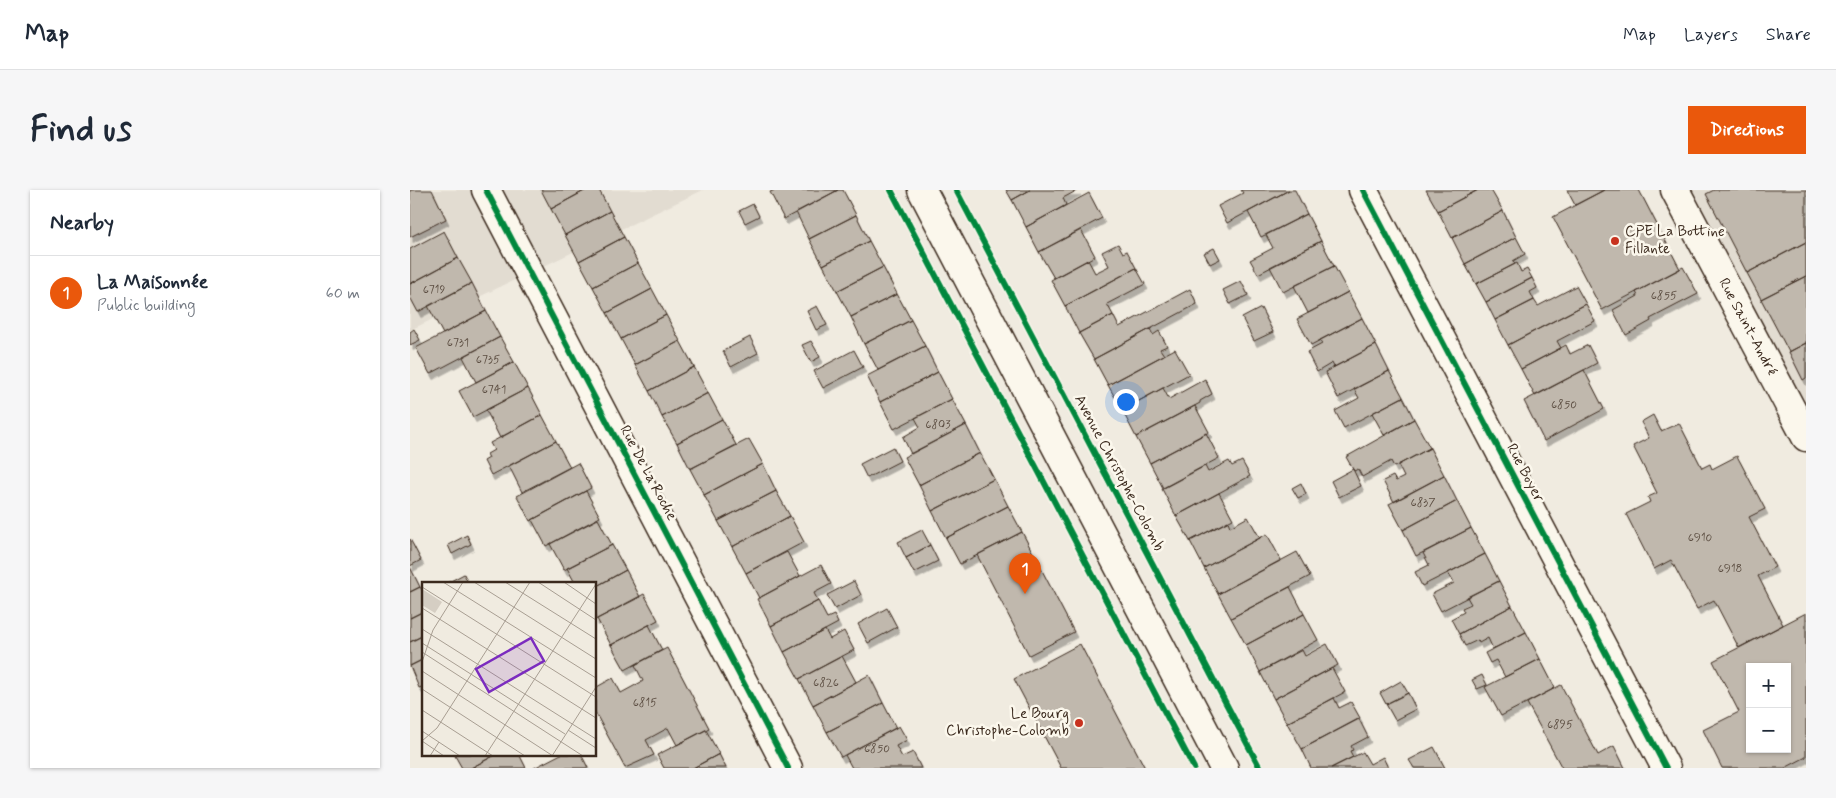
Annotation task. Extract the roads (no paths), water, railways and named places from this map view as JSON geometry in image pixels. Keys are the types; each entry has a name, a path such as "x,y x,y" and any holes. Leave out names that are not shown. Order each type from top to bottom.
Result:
{"street":[{"name":"Rue De La Roche","path":"486,190 788,768"},
{"path":"922,190 1224,768"},
{"name":"Rue Boyer","path":"1363,190 1666,768"},
{"name":"Rue Saint-André","path":"1676,190 1806,437"}],"place":[{"name":"CPE La Bottine Fillante","path":"1615,241"},
{"name":"La Maisonnée","path":"1025,594"},
{"name":"Le Bourg Christophe-Colomb","path":"1079,723"}]}
